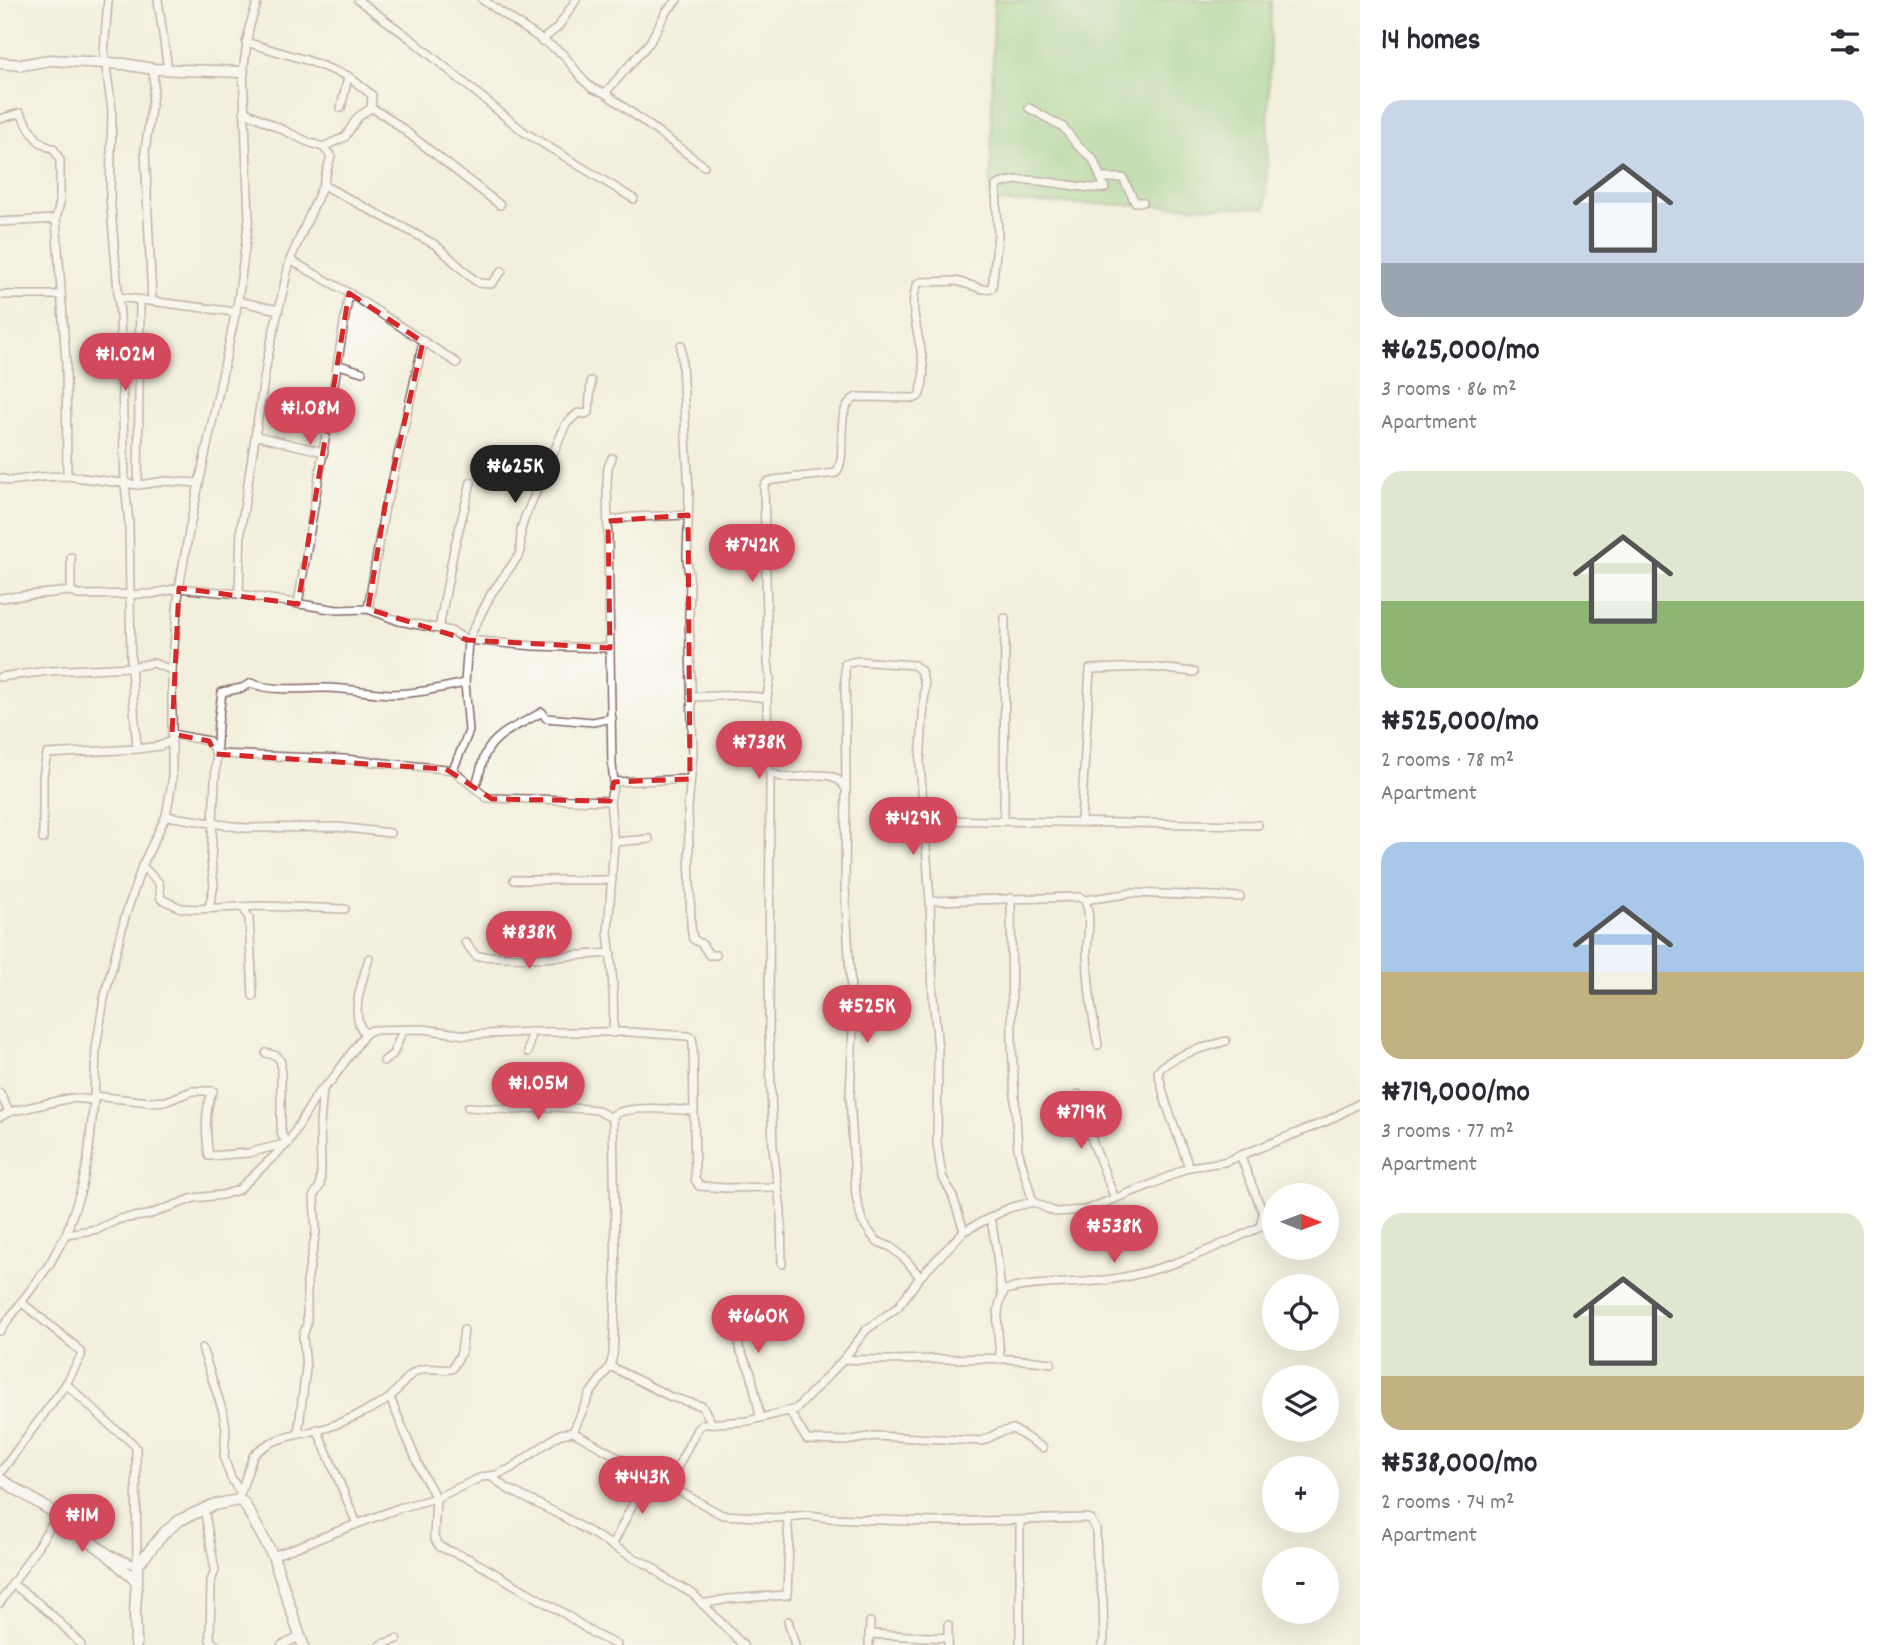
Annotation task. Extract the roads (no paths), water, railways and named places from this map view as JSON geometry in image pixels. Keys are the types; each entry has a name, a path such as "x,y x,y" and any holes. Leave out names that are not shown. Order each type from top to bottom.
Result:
{"street":[{"path":"108,0 104,52 112,110 110,196 118,297 129,524 131,667 137,749"},
{"path":"158,0 169,70"},
{"path":"0,1331 49,1265 66,1234 81,1190 88,1159 96,1048 104,999 125,917 142,866 166,816 173,782 173,670 179,588 198,483 238,301 249,218 243,72 246,42 258,0"},
{"path":"358,0 411,39 524,132 634,199"},
{"path":"483,0 563,54 593,89 605,93 704,166"},
{"path":"541,41 558,27 576,0"},
{"path":"605,93 650,42 666,12 677,0"},
{"path":"246,42 348,76 372,95 371,107 358,117 354,128 345,137 323,147"},
{"path":"0,63 21,65 50,61 169,70 243,72"},
{"path":"152,301 145,151 154,87 153,69"},
{"path":"341,108 348,76"},
{"path":"371,107 500,205"},
{"path":"782,1264 769,1034 770,772 767,698 770,678 764,486 767,482 836,473 841,465 844,411 852,399 919,396 922,373 921,344 914,313 913,293 918,283 922,282 956,281 983,289 992,288 998,235 996,186 1007,182 1055,181 1103,189 1105,186 1093,159 1063,127 1030,108"},
{"path":"239,594 241,528 267,360 290,260 323,185 331,156 323,147 244,111"},
{"path":"0,119 20,113 40,143 53,148 60,160 60,202 56,219 66,362 66,476"},
{"path":"1101,178 1123,178 1135,202 1143,202"},
{"path":"323,185 436,245 479,283 491,284 502,271"},
{"path":"0,222 56,219"},
{"path":"290,260 349,293 457,363"},
{"path":"299,604 349,293"},
{"path":"0,295 61,295"},
{"path":"118,297 236,312"},
{"path":"138,485 139,300"},
{"path":"238,301 278,310"},
{"path":"368,610 384,506 390,492 424,342"},
{"path":"681,345 693,754 688,808 692,935 709,955 716,956"},
{"path":"339,365 362,372"},
{"path":"453,770 469,731 465,683 468,640 491,594 520,554 521,530 525,517 566,425 578,413 589,412 591,381"},
{"path":"257,436 324,452"},
{"path":"612,458 608,467 607,483 614,782 610,801 614,842 608,932 614,1005 613,1032"},
{"path":"0,479 10,481 66,476 138,485 166,481 198,483"},
{"path":"439,628 454,549 471,482"},
{"path":"608,521 631,517 688,516"},
{"path":"71,557 71,591"},
{"path":"0,598 71,591 78,595 151,594 179,588 239,594 337,610 368,610 399,621 452,631 468,640 534,646 610,648"},
{"path":"1004,820 1005,618"},
{"path":"920,1277 891,1247 876,1241 862,1221 856,1196 850,1109 853,1026 845,887 845,664 857,662 914,666 921,671 925,686 920,763 938,1049 937,1143 942,1175 952,1194 964,1231"},
{"path":"0,677 153,663 173,670"},
{"path":"1081,821 1090,669 1149,667 1194,672"},
{"path":"209,907 214,886 211,859 222,692 242,688 251,682 259,687 338,688 390,694 465,683"},
{"path":"412,692 413,702"},
{"path":"691,697 740,695 767,698"},
{"path":"475,786 485,755 491,747 509,729 542,712 546,718 593,722 612,718"},
{"path":"43,839 43,776 47,754 137,749 160,746 171,738 209,741 216,754"},
{"path":"216,754 344,759 453,770 487,798 610,801"},
{"path":"770,772 786,778 825,774 834,776 846,789"},
{"path":"614,782 690,779"},
{"path":"925,811 933,820 1258,825"},
{"path":"166,816 245,828 338,827 390,833"},
{"path":"614,842 649,839"},
{"path":"142,866 159,883 161,899 181,908 345,909"},
{"path":"514,880 612,880"},
{"path":"930,901 1079,897 1085,900 1132,893 1240,897"},
{"path":"1011,898 1012,1047 1018,1150 1033,1202"},
{"path":"1085,900 1089,918 1089,1001 1098,1045"},
{"path":"243,907 249,918 253,996"},
{"path":"466,942 477,957 540,958 611,953"},
{"path":"365,1034 358,1020 358,1007 369,958"},
{"path":"66,1234 97,1229 119,1219 148,1215 194,1198 238,1190 288,1143 323,1088 365,1034 380,1029 423,1029 466,1035 613,1032 688,1036 692,1038 695,1179 699,1186 778,1187"},
{"path":"384,1061 393,1054 402,1030"},
{"path":"528,1052 531,1032"},
{"path":"1189,1167 1158,1072 1175,1058 1226,1041"},
{"path":"266,1053 277,1056 281,1062 281,1129 282,1136 288,1143"},
{"path":"298,1434 306,1368 303,1336 307,1324 307,1282 316,1233 314,1195 320,1186 323,1088"},
{"path":"0,1117 9,1112 71,1098 150,1102 166,1101 192,1091 213,1091 209,1099 209,1156 264,1151 288,1143"},
{"path":"0,1093 9,1112"},
{"path":"1078,1094 1093,1143 1115,1199"},
{"path":"665,1482 677,1468 697,1429 703,1424 748,1421 796,1409 844,1359 866,1330 898,1307 920,1277 964,1231 977,1223 1009,1208 1033,1202 1055,1212 1074,1212 1115,1199 1189,1167 1224,1162 1328,1121 1360,1103"},
{"path":"468,1107 516,1110 587,1108 613,1119"},
{"path":"573,1432 590,1394 610,1366 615,1345 613,1115 666,1109 692,1111"},
{"path":"1000,1359 998,1309 1005,1290 1024,1285 1095,1281 1156,1270 1260,1227 1263,1213 1240,1155"},
{"path":"990,1219 996,1237 996,1261 1002,1295"},
{"path":"0,1473 66,1384 81,1353 21,1302"},
{"path":"724,1304 739,1336 738,1348 751,1373 760,1416"},
{"path":"239,1496 257,1451 267,1444 362,1413 390,1398 414,1372 430,1368 452,1369 461,1353 464,1330"},
{"path":"202,1348 223,1412 226,1428 224,1458 239,1496 273,1556 302,1641 282,1645"},
{"path":"844,1359 1000,1359 1051,1363"},
{"path":"610,1366 671,1397 702,1406 712,1423"},
{"path":"66,1384 136,1448 136,1645"},
{"path":"390,1398 422,1473 436,1498 434,1532 440,1547 470,1559 565,1614 594,1634 617,1645"},
{"path":"790,1412 807,1440 845,1441 875,1436 982,1441 999,1432 1013,1429 1043,1448"},
{"path":"317,1429 357,1524"},
{"path":"273,1556 436,1498 482,1477 510,1469 560,1434 573,1432 722,1515 808,1514 831,1518 934,1522 1085,1518 1094,1523 1096,1529 1097,1562 1103,1600 1102,1645"},
{"path":"612,1546 648,1474"},
{"path":"490,1476 508,1489 651,1566 668,1580 693,1594 743,1645"},
{"path":"0,1479 58,1515 76,1532 106,1553 136,1582"},
{"path":"137,1566 180,1520 213,1504 239,1496"},
{"path":"204,1508 215,1570 211,1581 210,1640 216,1645"},
{"path":"0,1603 58,1515"},
{"path":"702,1604 728,1599 787,1595 787,1516"},
{"path":"1020,1520 1020,1645"},
{"path":"106,1553 137,1566"},
{"path":"12,1584 62,1623 81,1645"},
{"path":"788,1621 795,1645"},
{"path":"869,1645 870,1622"},
{"path":"869,1634 948,1641 948,1625"},
{"path":"380,1645 397,1639"}]}
